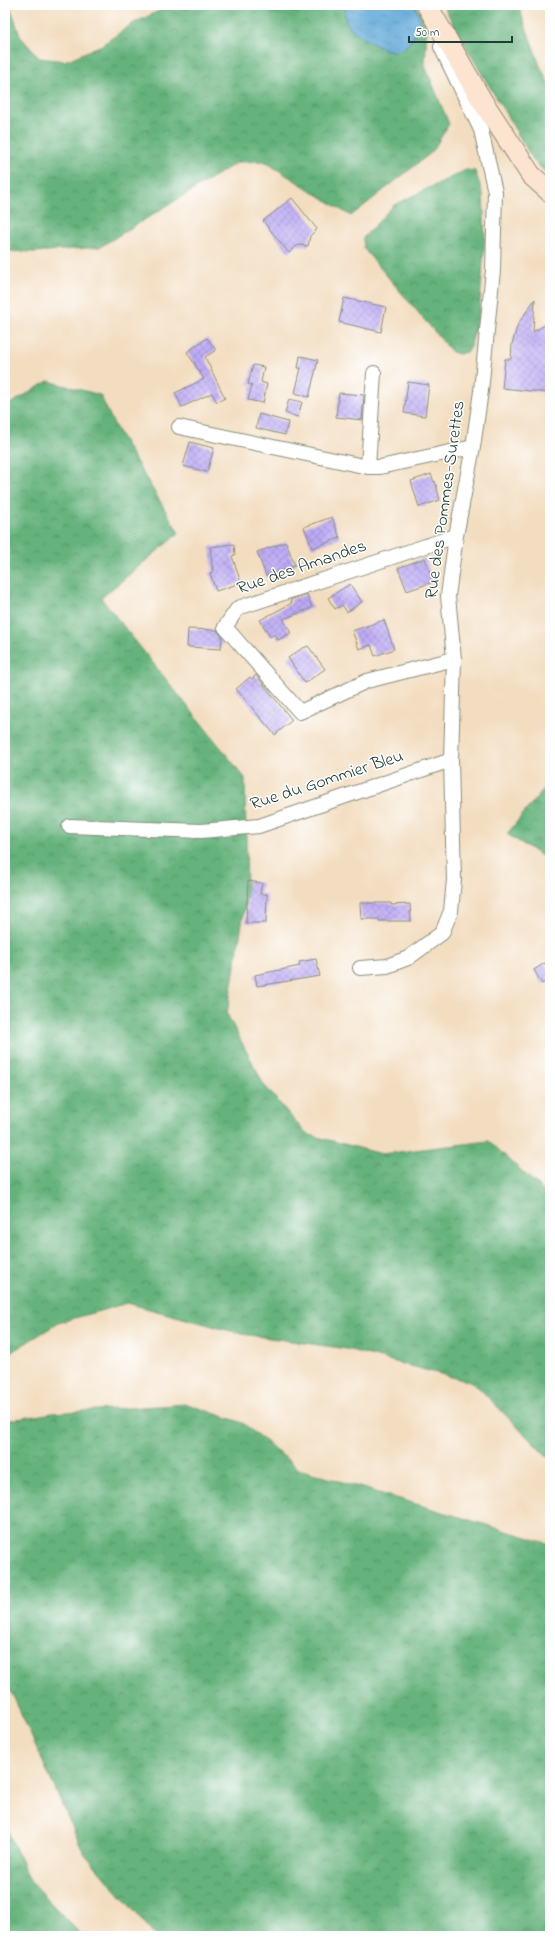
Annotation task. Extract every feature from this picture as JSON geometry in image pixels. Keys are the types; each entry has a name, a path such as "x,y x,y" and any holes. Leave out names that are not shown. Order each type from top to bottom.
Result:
{"main road":[{"path":"429,10 481,99 527,169 531,175 550,192"}],"street":[{"name":"Rue des Pommes-Surettes","path":"360,968 387,966 408,958 442,933 451,911 454,880 451,760 454,659 448,596 456,536 473,448 482,386 493,270 495,192 481,130 438,40 429,10"},
{"path":"368,467 374,372"},
{"path":"179,427 368,467 380,467 473,448"},
{"name":"Rue des Amandes","path":"454,659 366,681 300,712 225,627 238,608 456,536"},
{"name":"Rue du Gommier Bleu","path":"69,826 201,831 259,826 451,760"}],"green space":[{"path":"5,5 10,5 20,36 39,58 65,61 102,45 132,24 169,6 187,8 191,5 346,5 345,19 354,31 375,45 395,51 405,47 416,33 419,15 413,5 416,5 427,25 425,66 449,124 432,152 351,216 264,161 238,162 100,247 35,252 5,251"},
{"path":"443,5 518,5 540,66 550,86 550,177 534,161 469,52"},
{"path":"466,170 475,171 483,194 485,237 479,315 469,351 459,354 452,352 364,249 363,238 394,205"},
{"path":"48,381 100,395 116,428 179,533 101,598 245,778 247,894 227,1014 264,1085 306,1134 382,1154 489,1141 550,1197 550,1460 474,1383 347,1349 242,1334 127,1303 58,1323 5,1356 5,407"},
{"path":"550,781 550,861 507,834"},
{"path":"187,1404 243,1423 299,1469 550,1544 550,1936 156,1936 84,1853 5,1678 5,1421 53,1413"},
{"path":"5,1825 30,1881 82,1936 5,1936"}],"water":[{"path":"346,5 413,5 419,16 418,27 413,38 400,50 395,51 382,48 360,36 349,26 345,19"}],"building":[{"path":"292,198 317,229 310,236 308,246 298,245 289,253 263,221"},
{"path":"344,298 386,307 381,332 339,322"},
{"path":"535,299 533,332 550,322 550,393 502,388 505,359 511,359 512,344 518,324"},
{"path":"207,338 216,350 205,357 225,398 217,402 212,393 182,407 175,393 204,379 187,352"},
{"path":"300,356 318,360 309,397 295,393 301,368 298,368"},
{"path":"253,365 264,367 261,382 267,384 263,403 248,400 252,385 248,384"},
{"path":"408,382 429,385 425,416 404,413"},
{"path":"339,393 364,395 362,420 336,417"},
{"path":"289,399 302,402 298,417 285,413"},
{"path":"259,414 288,422 285,435 256,428"},
{"path":"190,442 214,448 207,472 183,466"},
{"path":"431,474 434,482 435,481 440,500 419,507 411,481"},
{"path":"332,517 340,538 312,548 304,527"},
{"path":"286,542 295,566 266,576 257,552"},
{"path":"234,544 235,555 232,556 241,583 216,591 210,573 213,572 210,547"},
{"path":"425,558 433,582 407,591 398,568"},
{"path":"350,584 362,602 347,612 342,605 335,609 328,598"},
{"path":"307,594 312,608 283,619 291,633 278,640 275,634 270,637 260,620 292,603 290,600"},
{"path":"384,620 394,649 375,656 371,645 359,649 352,631"},
{"path":"188,629 217,630 222,637 221,649 187,647"},
{"path":"308,646 325,669 305,683 288,658"},
{"path":"256,675 292,720 275,735 236,689 250,677 252,679"},
{"path":"248,881 262,883 260,894 267,894 266,923 246,923"},
{"path":"360,903 391,903 391,905 410,904 411,921 379,921 379,919 361,919"},
{"path":"316,959 320,976 257,986 255,975 300,966 299,962"},
{"path":"545,963 550,971 550,980 542,984 534,970"}]}
